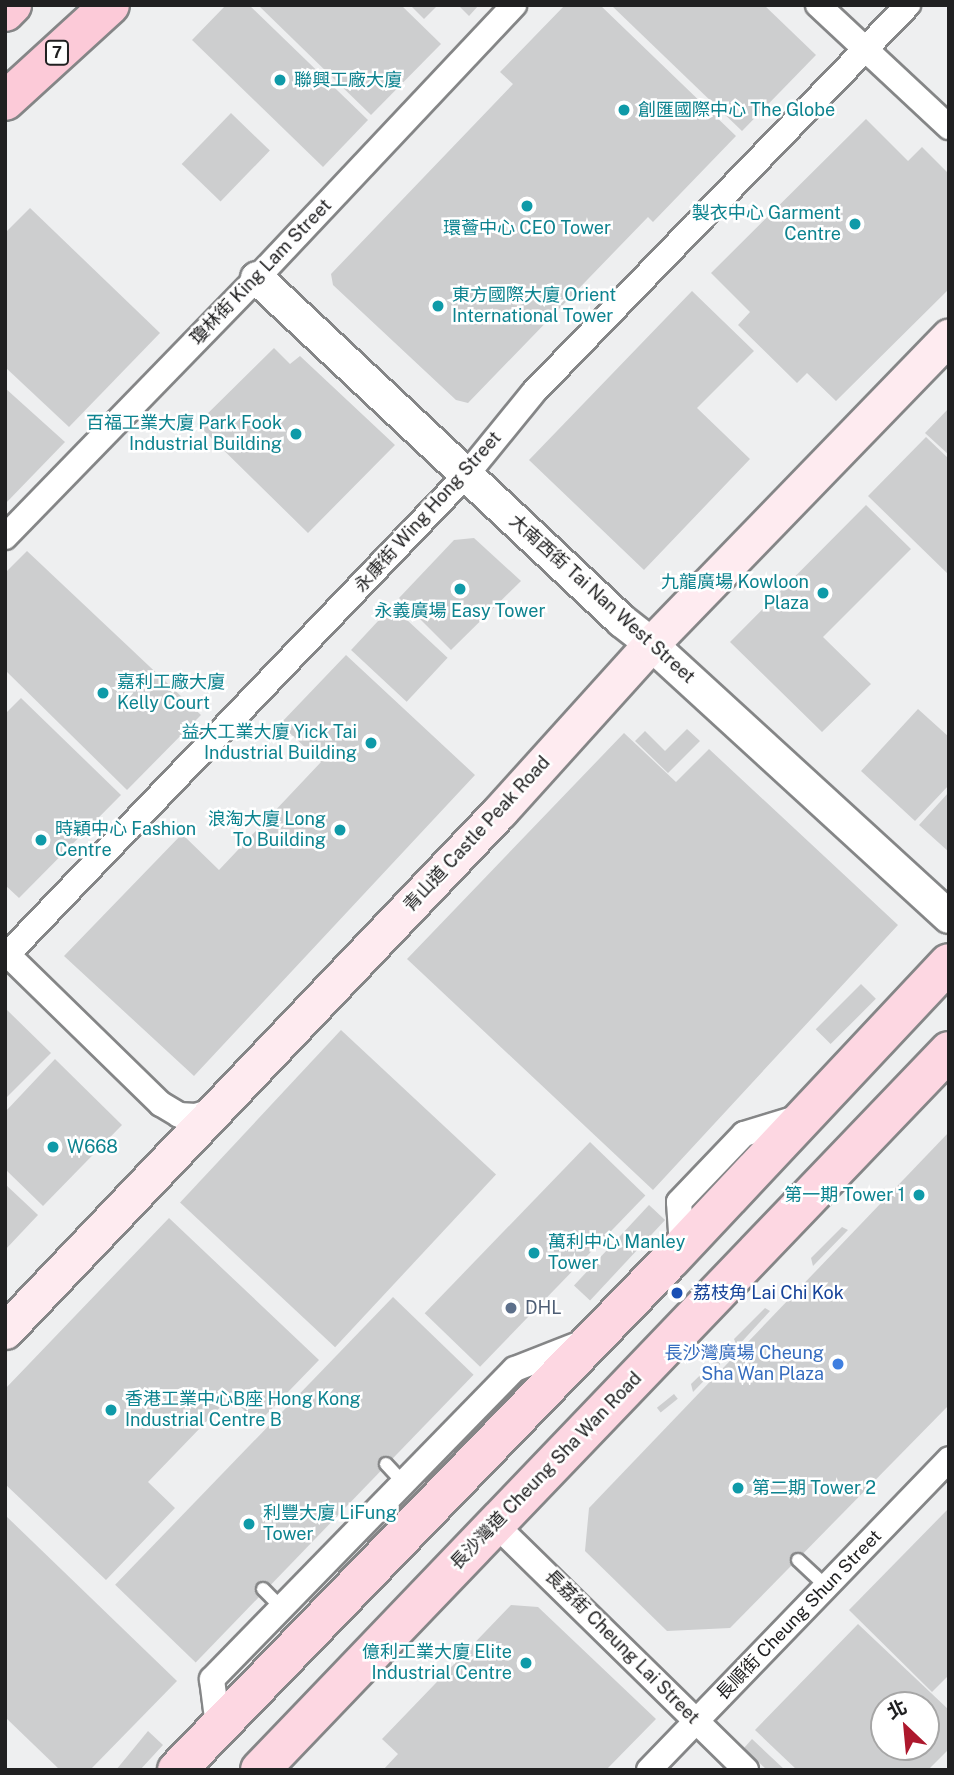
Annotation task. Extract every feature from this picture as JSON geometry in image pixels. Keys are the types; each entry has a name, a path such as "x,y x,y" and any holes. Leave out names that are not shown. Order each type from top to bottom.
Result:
{"highway":[{"path":"5,12 12,5"},
{"name":"7","path":"5,102 110,5"}],"main road":[{"name":"青山道 Castle Peak Road","path":"5,1331 500,811 651,644 949,337"},
{"path":"177,1770 589,1340 682,1247 949,962"},
{"name":"長沙灣道 Cheung Sha Wan Road","path":"260,1770 949,1051"}],"street":[{"name":"瓊林街 King Lam Street","path":"5,537 257,278 514,5"},
{"path":"818,5 949,127"},
{"name":"永康街 Wing Hong Street","path":"6,954 467,474 533,393 908,5"},
{"name":"大南西街 Tai Nan West Street","path":"257,278 622,621 651,644 949,917"},
{"path":"6,954 161,1104 179,1115 196,1116 217,1109"},
{"path":"218,1727 212,1679 281,1607 515,1369 589,1340"},
{"name":"長順街 Cheung Shun Street","path":"649,1770 949,1460"},
{"name":"長荔街 Cheung Lai Street","path":"496,1525 746,1770"}],"lane":[{"path":"386,1464 404,1483"},
{"path":"798,1560 826,1586"},
{"path":"263,1589 281,1607"}],"building":[{"name":"聯興工廠大廈","path":"226,5 249,5 368,120 323,167 192,40"},
{"path":"258,5 401,5 441,44 371,115"},
{"path":"410,5 438,5 424,19"},
{"path":"458,5 479,5 469,16"},
{"path":"565,5 600,5 736,136 653,222 648,217 468,403 456,400 333,285 331,274 513,84 500,72"},
{"path":"611,5 764,5 816,55 742,131"},
{"path":"231,113 270,151 221,202 182,164"},
{"name":"製衣中心 Garment Centre","path":"866,119 908,161 922,147 949,174 949,289 836,401 807,373 797,383 738,325 750,312 711,273"},
{"path":"30,208 160,333 69,427 5,367 5,233"},
{"path":"692,291 754,351 697,408 750,459 644,570 529,460"},
{"name":"百福工業大廈 Park Fook Industrial Building","path":"274,348 290,364 300,356 395,445 308,533 197,424"},
{"path":"5,388 65,442 5,504"},
{"path":"949,408 949,455 925,433"},
{"path":"926,437 949,459 949,575 868,496"},
{"name":"九龍廣場 Kowloon Plaza","path":"866,505 911,549 823,637 871,684 822,732 730,642"},
{"name":"永義廣場 Easy Tower","path":"474,538 521,581 451,650 399,598 454,540"},
{"name":"嘉利工廠大廈 Kelly Court","path":"27,551 201,715 127,790 5,670 5,573"},
{"path":"392,606 448,658 407,702 351,650"},
{"path":"346,655 475,775 194,1076 64,956 182,834 219,870 321,762 280,724"},
{"name":"時穎中心 Fashion Centre","path":"21,698 121,795 19,898 5,885 5,714"},
{"path":"918,709 949,737 949,785 915,821 861,771"},
{"path":"687,729 700,741 668,773 635,741 645,731 665,751"},
{"path":"624,733 676,782 709,749 898,925 653,1190 407,959"},
{"path":"949,792 949,852 919,825"},
{"path":"861,984 876,999 831,1044 816,1029"},
{"path":"5,1008 51,1053 5,1099"},
{"path":"341,1030 496,1175 335,1347 180,1203"},
{"name":"W668","path":"55,1059 122,1125 43,1206 5,1169 5,1112"},
{"name":"長沙灣廣場 Cheung Sha Wan Plaza","path":"949,1132 949,1405 730,1628 667,1631 585,1551 589,1508"},
{"name":"萬利中心 Manley Tower","path":"590,1142 645,1195 480,1367 425,1313"},
{"path":"5,1184 38,1215 5,1250"},
{"path":"649,1205 665,1220 590,1300 574,1285"},
{"name":"香港工業中心B座 Hong Kong Industrial Centre B","path":"169,1218 319,1360 258,1423 230,1397 148,1482 175,1508 106,1580 5,1484 5,1389"},
{"path":"842,1227 848,1230 813,1266 811,1258"},
{"name":"利豐大廈 LiFung Tower","path":"393,1297 474,1375 196,1663 115,1585"},
{"path":"765,1308 770,1311 737,1347 734,1339"},
{"path":"723,1353 728,1356 693,1392 691,1384"},
{"path":"674,1394 678,1399 661,1413 657,1408"},
{"path":"949,1508 949,1675 931,1691 849,1610"},
{"path":"5,1515 177,1681 90,1770 60,1770 5,1717"},
{"name":"億利工業大廈 Elite Industrial Centre","path":"511,1605 538,1607 656,1719 606,1770 383,1770 398,1754 382,1739"},
{"path":"858,1624 929,1691 870,1691 870,1761 937,1761 928,1770 797,1770 755,1730"},
{"path":"940,1701 949,1710 949,1749 940,1758"},
{"path":"148,1731 163,1745 140,1770 116,1770"},
{"path":"752,1739 785,1770 767,1770 744,1748"}],"place":[{"name":"聯興工廠大廈","path":"280,80"},
{"name":"創匯國際中心 The Globe","path":"624,110"},
{"name":"環薈中心 CEO Tower","path":"527,206"},
{"name":"製衣中心 Garment Centre","path":"855,224"},
{"name":"東方國際大廈 Orient International Tower","path":"438,306"},
{"name":"百福工業大廈 Park Fook Industrial Building","path":"296,434"},
{"name":"永義廣場 Easy Tower","path":"460,589"},
{"name":"九龍廣場 Kowloon Plaza","path":"823,593"},
{"name":"嘉利工廠大廈 Kelly Court","path":"103,693"},
{"name":"益大工業大廈 Yick Tai Industrial Building","path":"371,743"},
{"name":"浪淘大廈 Long To Building","path":"340,830"},
{"name":"時穎中心 Fashion Centre","path":"41,840"},
{"name":"W668","path":"53,1147"},
{"name":"第一期 Tower 1","path":"919,1195"},
{"name":"萬利中心 Manley Tower","path":"534,1253"},
{"name":"荔枝角 Lai Chi Kok","path":"677,1293"},
{"name":"DHL","path":"511,1308"},
{"name":"長沙灣廣場 Cheung Sha Wan Plaza","path":"838,1364"},
{"name":"香港工業中心B座 Hong Kong Industrial Centre B","path":"111,1410"},
{"name":"第二期 Tower 2","path":"738,1488"},
{"name":"利豐大廈 LiFung Tower","path":"249,1524"},
{"name":"億利工業大廈 Elite Industrial Centre","path":"526,1663"}]}
